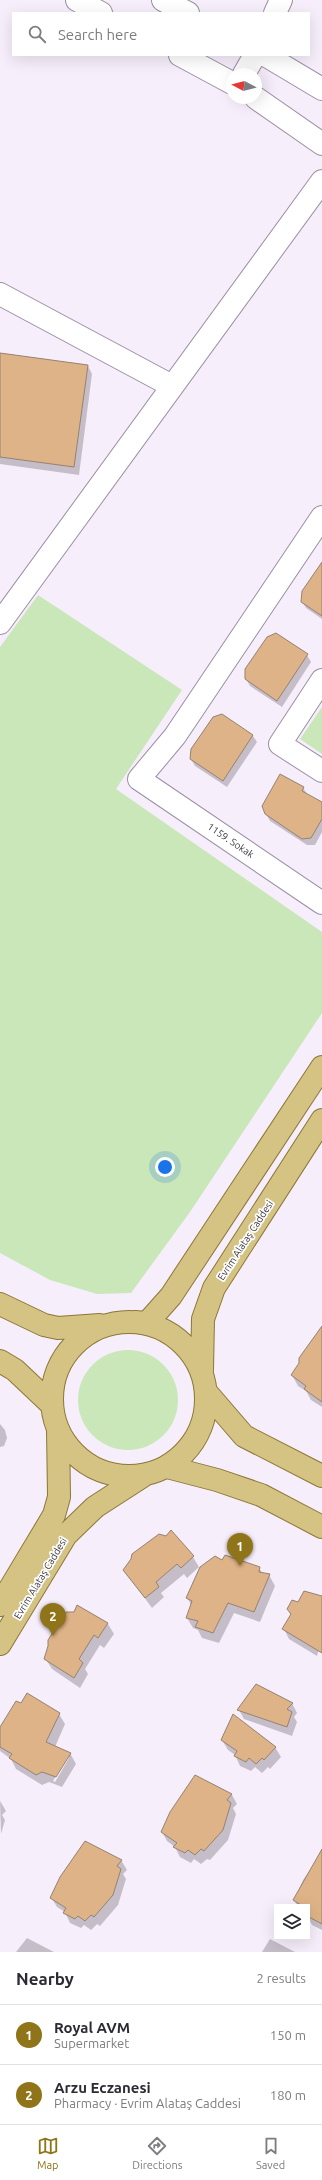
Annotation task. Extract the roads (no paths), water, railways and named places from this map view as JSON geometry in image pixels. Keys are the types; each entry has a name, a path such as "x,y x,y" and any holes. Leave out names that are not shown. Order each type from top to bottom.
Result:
{"main road":[{"path":"0,1304 44,1325 58,1328 105,1325 130,1321 146,1323 171,1296 322,1067"},
{"name":"Evrim Alataş Caddesi","path":"202,1371 202,1319 214,1288 322,1120"},
{"path":"105,1325 82,1337 65,1356 54,1379 52,1405 58,1430 72,1452 92,1468 117,1476 143,1476 167,1467 185,1454 198,1436 205,1415 207,1393 202,1371 190,1351 173,1335 153,1325 130,1321"},
{"path":"0,1361 15,1370 52,1405"},
{"path":"207,1393 244,1436 322,1476"},
{"name":"Evrim Alataş Caddesi","path":"0,1605 54,1515 59,1497 58,1430"},
{"path":"167,1467 216,1480 261,1495 322,1527"},
{"name":"Evrim Alataş Caddesi","path":"0,1644 66,1535 95,1507 143,1476"}],"street":[{"path":"77,0 99,12"},
{"path":"163,0 186,12"},
{"path":"276,12 282,0"},
{"path":"182,56 226,80"},
{"path":"247,68 254,56"},
{"path":"267,56 322,89"},
{"path":"262,102 322,144"},
{"path":"0,623 322,181"},
{"path":"0,294 172,386"},
{"name":"1159. Sokak","path":"322,518 175,736 139,779 322,902"},
{"path":"322,680 280,744 322,771"}],"place":[{"name":"Royal AVM","path":"240,1566"},
{"name":"Arzu Eczanesi","path":"53,1636"}]}
